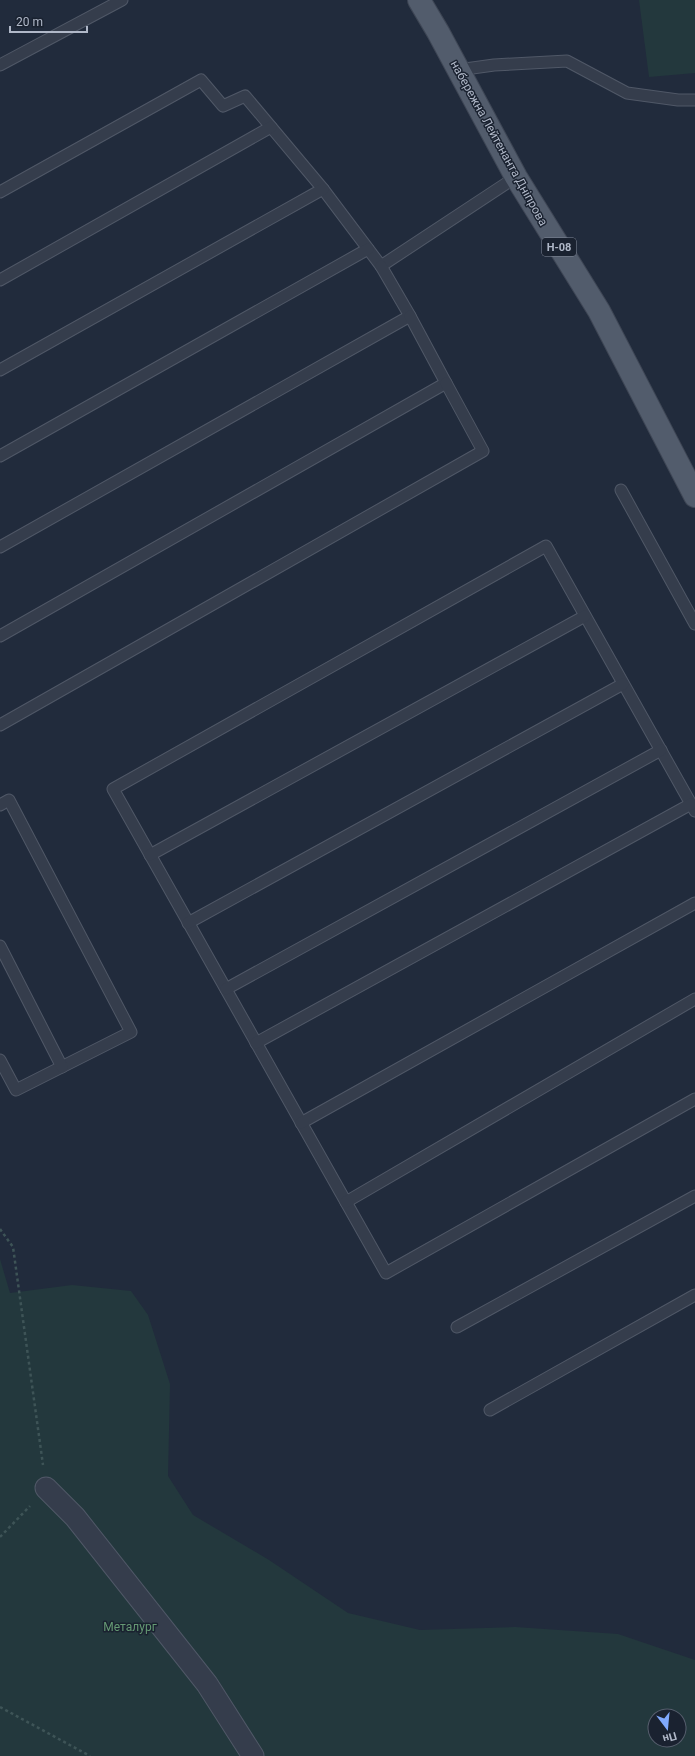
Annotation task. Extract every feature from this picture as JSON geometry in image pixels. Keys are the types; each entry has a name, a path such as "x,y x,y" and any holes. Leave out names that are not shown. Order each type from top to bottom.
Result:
{"main road":[{"name":"набережна Лейтенанта Дніпрова","path":"419,0 516,178 599,311 695,496"}],"street":[{"path":"46,1488 75,1517 207,1684 253,1756"}],"lane":[{"path":"0,65 122,0"},
{"path":"458,70 494,65 567,61 627,93 678,100 695,100"},
{"path":"0,192 201,80 223,106 245,96 323,189 381,266 410,316 483,451 0,725"},
{"path":"0,280 271,127"},
{"path":"381,266 516,178"},
{"path":"0,370 323,189"},
{"path":"0,456 368,249"},
{"path":"0,547 410,316"},
{"path":"0,636 446,383"},
{"path":"621,490 695,624"},
{"path":"256,1043 694,808 546,546 113,789 188,923 386,1273 695,1099"},
{"path":"150,855 585,616"},
{"path":"188,923 623,684"},
{"path":"226,989 661,750"},
{"path":"0,805 9,800 131,1032 16,1090 0,1060"},
{"path":"301,1123 695,903"},
{"path":"0,946 62,1066"},
{"path":"346,1202 695,999"},
{"path":"457,1327 695,1196"},
{"path":"490,1410 695,1295"}],"path":[{"path":"0,1229 13,1247 46,1488 0,1537"},
{"path":"0,1707 90,1756"}],"green space":[{"path":"639,0 695,0 695,73 649,77"},
{"name":"Металург","path":"0,1259 10,1293 72,1285 131,1291 148,1315 170,1384 168,1476 193,1515 269,1560 348,1613 420,1630 515,1627 618,1634 695,1660 695,1756 0,1756"}]}
